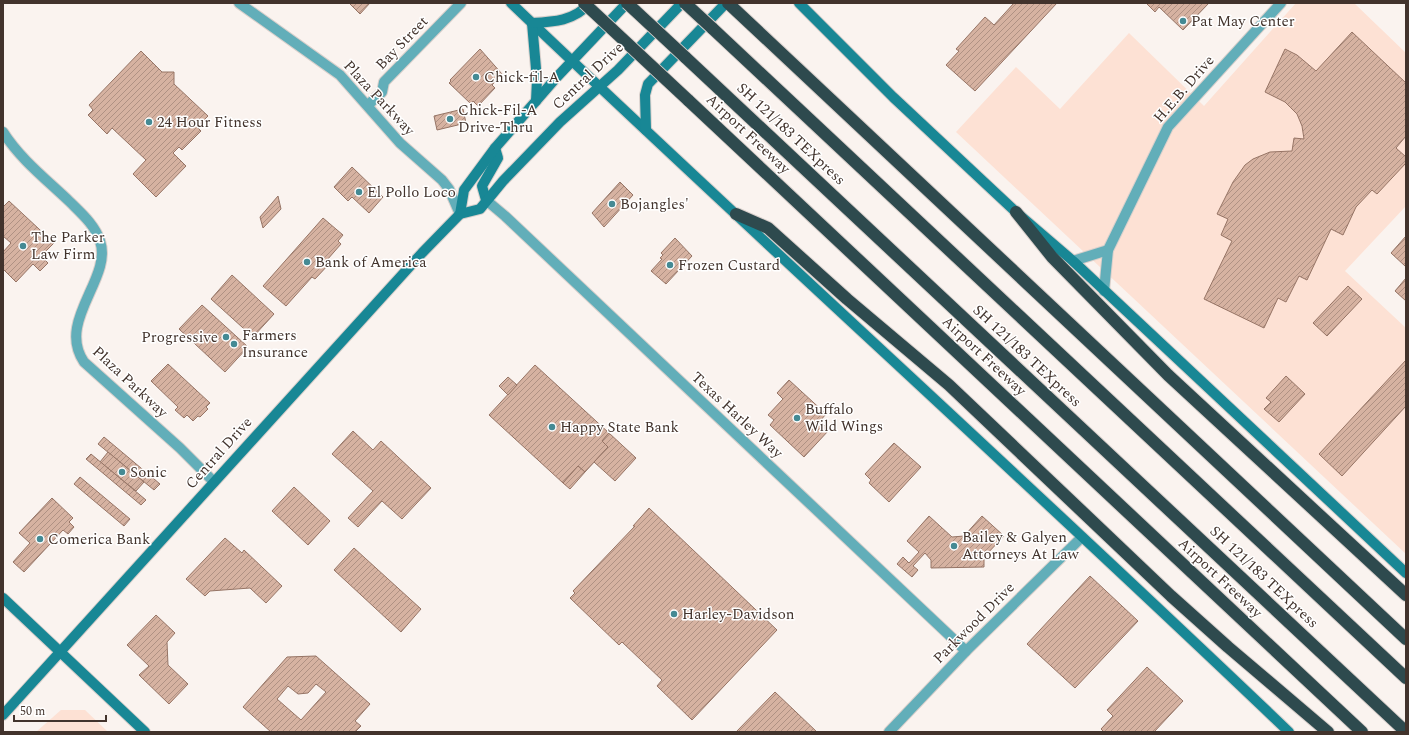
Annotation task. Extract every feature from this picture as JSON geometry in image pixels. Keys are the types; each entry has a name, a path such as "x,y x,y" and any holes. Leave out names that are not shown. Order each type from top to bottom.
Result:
{"highway":[{"name":"Airport Freeway","path":"584,3 1362,732"},
{"name":"SH 121/183 TEXpress","path":"627,3 1406,732"},
{"name":"SH 121/183 TEXpress","path":"684,3 1406,678"},
{"path":"727,3 1406,639"},
{"path":"1016,212 1052,257 1168,375 1406,595"},
{"path":"736,214 768,228 847,299 950,385 1171,596 1228,647 1328,732"}],"main road":[{"path":"511,3 1289,732"},
{"path":"532,23 560,22 573,16 590,3"},
{"name":"Central Drive","path":"460,214 464,190 496,148 572,61 627,3"},
{"name":"Central Drive","path":"3,715 394,282 460,214 480,209 486,200 560,122 684,3"},
{"path":"646,130 645,94 648,84 727,3"},
{"path":"799,3 894,97 1016,212 1073,261 1406,573"},
{"path":"532,23 537,80 536,101"},
{"path":"486,200 482,186 498,158 496,148"},
{"path":"3,598 145,732"}],"street":[{"name":"Plaza Parkway","path":"239,3 340,75 400,143 442,180 447,186 460,214"},
{"name":"Bay Street","path":"368,105 382,92 384,82 461,3"},
{"name":"H.E.B. Drive","path":"1104,290 1108,250 1168,127 1282,3"},
{"name":"Plaza Parkway","path":"3,132 18,151 86,218 100,241 103,258 77,326 75,341 78,353 84,362 180,448 214,482"},
{"name":"Texas Harley Way","path":"486,200 966,652"},
{"path":"1073,261 1108,250"},
{"name":"Parkwood Drive","path":"889,732 966,652 1082,537"}],"shaded area":[{"path":"1296,3 1354,3 1406,53 1406,206 1345,271 1406,328 1406,554 956,132 1016,67 1060,109 1129,33 1204,106"},
{"path":"61,710 85,710 108,732 36,732"}],"building":[{"path":"349,3 370,3 360,14"},
{"path":"1014,3 1057,3 975,91 946,65 959,51 956,49 985,17 994,25"},
{"name":"Pat May Center","path":"1146,3 1209,3 1183,30 1159,7 1155,12"},
{"path":"1352,32 1406,83 1406,136 1396,148 1406,157 1406,163 1377,194 1372,190 1356,207 1343,235 1331,229 1307,280 1299,276 1286,302 1278,298 1264,328 1204,299 1232,241 1221,235 1228,219 1217,214 1233,182 1245,165 1253,159 1270,152 1292,151 1294,138 1304,139 1302,126 1297,114 1285,102 1265,92 1285,49 1297,55 1316,71"},
{"name":"Chick-fil-A","path":"480,49 502,74 492,85 495,88 478,106 473,101 471,104 449,83 451,81 450,80"},
{"name":"24 Hour Fitness","path":"141,51 162,72 174,72 174,84 208,116 197,127 201,131 182,150 179,147 173,153 186,166 156,197 133,174 146,160 112,128 107,134 88,115 93,110 89,105"},
{"name":"Chick-Fil-A Drive-Thru","path":"463,109 466,123 437,130 434,116"},
{"name":"El Pollo Loco","path":"352,167 383,197 369,213 352,197 348,201 334,187"},
{"name":"Bojangles'","path":"620,182 633,195 604,227 592,213"},
{"path":"278,196 281,209 263,228 260,217"},
{"path":"9,201 54,243 41,256 48,263 40,271 33,264 16,282 3,269 3,252 11,243 3,236 3,207"},
{"name":"Bank of America","path":"323,218 343,235 338,241 341,244 327,260 330,263 315,279 312,277 286,306 263,286"},
{"path":"1406,236 1406,265 1405,266 1391,253"},
{"name":"Frozen Custard","path":"675,238 692,256 666,284 651,271 662,259 660,258 663,255 661,253"},
{"path":"232,275 274,314 253,337 211,299"},
{"path":"1406,278 1406,301 1395,291"},
{"path":"1348,286 1362,299 1327,336 1313,323"},
{"path":"202,305 248,347 225,372 179,329"},
{"path":"1406,360 1406,406 1342,476 1319,454"},
{"path":"168,364 210,403 206,407 208,409 200,417 198,416 193,421 187,415 184,418 175,410 178,407 151,381"},
{"name":"Happy State Bank","path":"535,365 609,433 602,441 608,447 585,472 578,466 563,483 489,415"},
{"path":"1286,376 1305,394 1279,422 1264,409 1271,402 1266,398"},
{"path":"508,377 517,385 508,395 499,386"},
{"name":"Buffalo Wild Wings","path":"789,380 826,414 820,421 829,430 804,457 770,425 774,420 768,415 783,399 777,393"},
{"path":"353,431 373,450 381,441 431,488 402,519 382,501 358,527 348,518 373,491 332,454"},
{"path":"609,433 636,458 615,481 594,462 608,447 602,441"},
{"path":"104,437 160,484 154,490 98,444"},
{"path":"894,443 921,467 889,502 869,483 871,480 865,474"},
{"name":"Sonic","path":"108,452 144,482 136,491 100,462"},
{"path":"91,454 146,500 141,505 86,459"},
{"path":"578,466 585,472 570,489 563,483"},
{"path":"80,477 130,519 124,526 74,484"},
{"path":"294,487 330,521 308,545 272,511"},
{"name":"Comerica Bank","path":"52,498 73,518 69,522 74,527 68,534 63,530 24,572 13,562 30,543 19,533"},
{"name":"Harley-Davidson","path":"649,508 777,630 692,720 657,686 662,680 622,642 619,645 570,598 575,593 573,591 635,526 633,526"},
{"name":"Bailey & Galyen Attorneys At Law","path":"929,516 952,537 964,536 982,516 1004,536 984,557 984,567 931,568 931,560 925,553 913,566 918,570 912,577 897,564 903,557 909,563 919,552 907,541"},
{"path":"225,538 242,553 244,550 282,586 266,603 250,588 210,591 205,596 186,579"},
{"path":"354,548 421,609 401,632 334,570"},
{"path":"1090,576 1138,621 1075,688 1027,644"},
{"path":"156,615 175,633 167,642 168,665 188,684 169,704 139,675 149,666 127,645"},
{"path":"316,656 370,704 355,721 361,726 355,732 271,732 243,707 287,657","holes":["316,684 326,692 301,720 277,699 288,686 298,694 308,693"]},
{"path":"1147,667 1183,701 1154,732 1104,732 1101,729 1113,716 1107,710"},
{"path":"775,692 817,732 736,732"}],"place":[{"name":"Pat May Center","path":"1183,21"},
{"name":"Chick-fil-A","path":"476,77"},
{"name":"Chick-Fil-A Drive-Thru","path":"450,119"},
{"name":"24 Hour Fitness","path":"149,122"},
{"name":"El Pollo Loco","path":"359,192"},
{"name":"Bojangles'","path":"612,204"},
{"name":"The Parker Law Firm","path":"23,246"},
{"name":"Bank of America","path":"307,262"},
{"name":"Frozen Custard","path":"670,265"},
{"name":"Progressive","path":"226,337"},
{"name":"Farmers Insurance","path":"234,344"},
{"name":"Buffalo Wild Wings","path":"797,418"},
{"name":"Happy State Bank","path":"552,427"},
{"name":"Sonic","path":"122,472"},
{"name":"Comerica Bank","path":"40,539"},
{"name":"Bailey & Galyen Attorneys At Law","path":"954,546"},
{"name":"Harley-Davidson","path":"674,614"}]}
